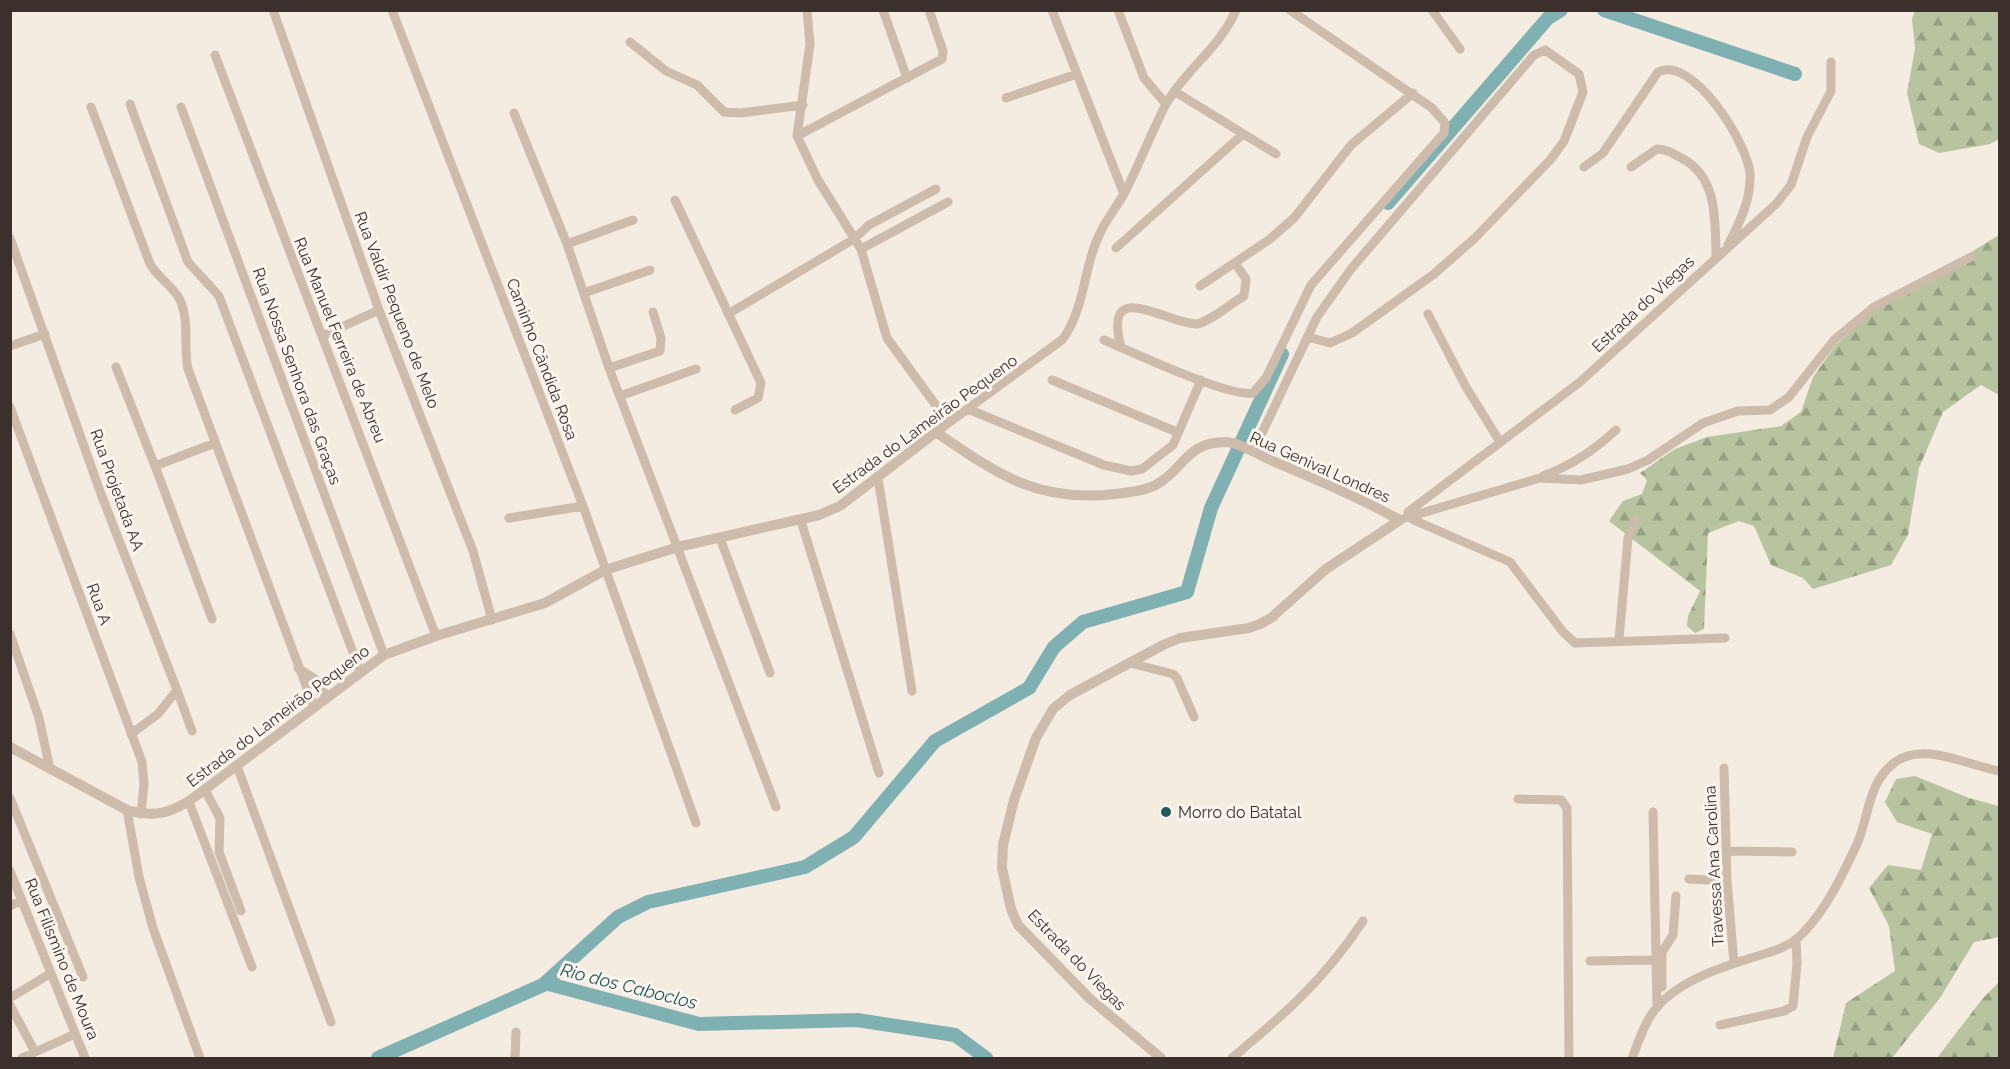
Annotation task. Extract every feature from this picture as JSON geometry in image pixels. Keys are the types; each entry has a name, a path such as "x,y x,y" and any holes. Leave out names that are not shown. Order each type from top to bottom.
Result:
{"street":[{"name":"Rua Valdir Pequeno de Melo","path":"273,10 379,310 473,552 492,620"},
{"name":"Caminho Cândida Rosa","path":"392,10 583,506 657,720 696,823"},
{"path":"807,10 810,44 797,136 804,154 861,249 887,338 948,422"},
{"path":"883,10 907,78"},
{"path":"797,136 940,60 944,56 929,10"},
{"path":"1052,10 1124,194"},
{"path":"1118,10 1144,78 1166,104"},
{"name":"Estrada do Lameirão Pequeno","path":"11,748 127,810 141,814 166,814 205,790 384,655 436,636 545,603 605,570 678,547 801,521 840,506 948,422 1064,339 1082,303 1091,257 1101,231 1124,194 1166,104 1174,91 1220,39 1236,10"},
{"path":"1104,340 1201,381 1242,393 1258,390 1311,285 1444,132 1445,123 1413,93 1290,10"},
{"path":"1432,10 1460,50"},
{"path":"630,42 666,71 697,85 724,112 741,114 802,105"},
{"path":"1251,451 1317,317 1351,269 1533,55 1545,50 1580,74 1583,92 1564,141 1551,159 1475,238 1434,274 1352,333 1330,343 1308,337"},
{"name":"Rua Manuel Ferreira de Abreu","path":"216,55 302,288 324,335 436,636"},
{"name":"Estrada do Viegas","path":"1404,519 1414,506 1580,382 1716,256 1754,226 1791,185 1807,137 1831,91 1831,62"},
{"path":"1584,167 1603,153 1658,72 1676,71 1716,102 1745,151 1750,173 1746,208 1727,248"},
{"path":"1006,98 1077,74"},
{"path":"1174,91 1276,153"},
{"path":"1200,286 1270,239 1294,218 1351,145 1413,93"},
{"path":"130,104 188,262 219,296 360,671"},
{"path":"91,107 150,264 155,274 178,297 183,308 187,322 188,369 314,707"},
{"name":"Rua Nossa Senhora das Graças","path":"181,107 384,655"},
{"path":"514,113 567,244 609,368 776,807"},
{"path":"1116,248 1243,134"},
{"path":"1631,167 1657,149 1666,149 1700,170 1713,201 1716,256"},
{"path":"728,314 854,239 868,225 936,189"},
{"path":"675,200 762,388 758,398 735,410"},
{"path":"861,249 948,202"},
{"path":"567,244 633,220"},
{"name":"Rua Projetada AA","path":"10,238 101,494 192,731"},
{"name":"Estrada do Viegas","path":"1161,1059 1089,998 1018,925 1004,888 1002,868 1006,828 1043,723 1053,709 1070,694 1180,638 1249,628 1260,624 1271,618 1326,569 1404,519 1539,478 1581,480 1628,469 1713,419 1738,411 1770,410 1789,397 1834,340 1874,307 1971,256"},
{"path":"1121,347 1116,319 1119,313 1126,310 1153,311 1197,324 1205,323 1226,306 1244,296 1246,279 1235,263"},
{"path":"584,293 650,270"},
{"path":"1300,306 1317,317"},
{"path":"324,335 379,310"},
{"path":"609,368 660,351 661,338 653,312"},
{"path":"1428,314 1466,387 1500,442"},
{"path":"10,346 45,334"},
{"path":"116,367 212,619"},
{"path":"620,396 696,369"},
{"path":"1052,380 1178,432"},
{"path":"968,409 1119,471 1142,469 1173,445 1201,381"},
{"name":"Rua A","path":"10,407 144,773 141,814"},
{"path":"1539,478 1579,460 1616,430"},
{"name":"Rua Genival Londres","path":"936,432 1018,484 1059,494 1105,495 1146,489 1166,478 1185,456 1201,447 1228,442 1404,519"},
{"path":"155,466 216,443"},
{"path":"878,478 912,691"},
{"path":"508,518 583,506"},
{"path":"1404,519 1510,562 1570,640 1583,643 1619,639 1725,638"},
{"path":"1619,639 1628,538 1635,520"},
{"path":"801,521 879,773"},
{"path":"720,538 770,673"},
{"path":"10,634 45,737 50,769"},
{"path":"1130,663 1173,674 1178,678 1194,717"},
{"path":"298,668 315,679 327,697"},
{"path":"131,734 158,714 177,690"},
{"path":"1632,1059 1660,1004 1673,992 1734,963 1777,950 1796,940 1818,915 1838,880 1858,842 1871,797 1881,775 1894,762 1907,756 1930,755 2000,771"},
{"path":"237,766 331,1022"},
{"name":"Travessa Ana Carolina","path":"1724,768 1727,881 1734,963"},
{"path":"205,790 220,818 219,852 241,911"},
{"path":"10,798 83,977"},
{"path":"1518,799 1561,801 1567,808 1569,1059"},
{"path":"189,801 252,968"},
{"path":"127,810 139,877 153,928 200,1059"},
{"path":"1653,812 1654,960 1660,1004"},
{"path":"1726,851 1792,852"},
{"name":"Rua Filismino de Moura","path":"10,871 85,1059"},
{"path":"1689,879 1727,881"},
{"path":"1660,1004 1662,952 1673,935 1676,896"},
{"path":"10,906 22,900"},
{"path":"1232,1059 1293,1008 1346,947 1363,921"},
{"path":"1720,1025 1784,1011 1793,1006 1797,963 1796,940"},
{"path":"1590,961 1654,960"},
{"path":"10,998 51,973"},
{"path":"12,1009 35,1052"},
{"path":"515,1059 516,1032"},
{"path":"22,1059 75,1034"}],"green space":[{"path":"1915,10 1999,11 1999,139 1990,144 1939,153 1919,144 1907,93 1915,48 1912,19"},
{"path":"1999,235 1999,395 1981,385 1943,412 1919,468 1908,535 1891,565 1813,589 1803,578 1771,565 1754,526 1739,521 1708,533 1704,629 1695,633 1687,626 1688,616 1700,591 1609,521 1623,501 1642,494 1647,480 1640,473 1675,449 1707,437 1781,426 1801,412 1813,377 1836,345 1869,315"},
{"path":"1915,776 1969,798 1999,806 1999,937 1974,942 1940,998 1892,1058 1833,1058 1846,1003 1895,971 1889,926 1869,888 1888,865 1921,870 1932,834 1897,822 1885,802 1896,779"},
{"path":"1999,982 1999,1058 1937,1058 1983,998"}],"waterway":[{"path":"1388,203 1548,18 1561,10"},
{"path":"1604,10 1795,74"},
{"path":"378,1058 543,985 618,917 648,902 805,867 854,837 935,741 1029,688 1054,647 1083,622 1187,592 1211,508 1282,354"},
{"name":"Rio dos Caboclos","path":"545,983 699,1024 857,1020 955,1035 986,1058"}],"place":[{"name":"Morro do Batatal","path":"1166,812"}]}
